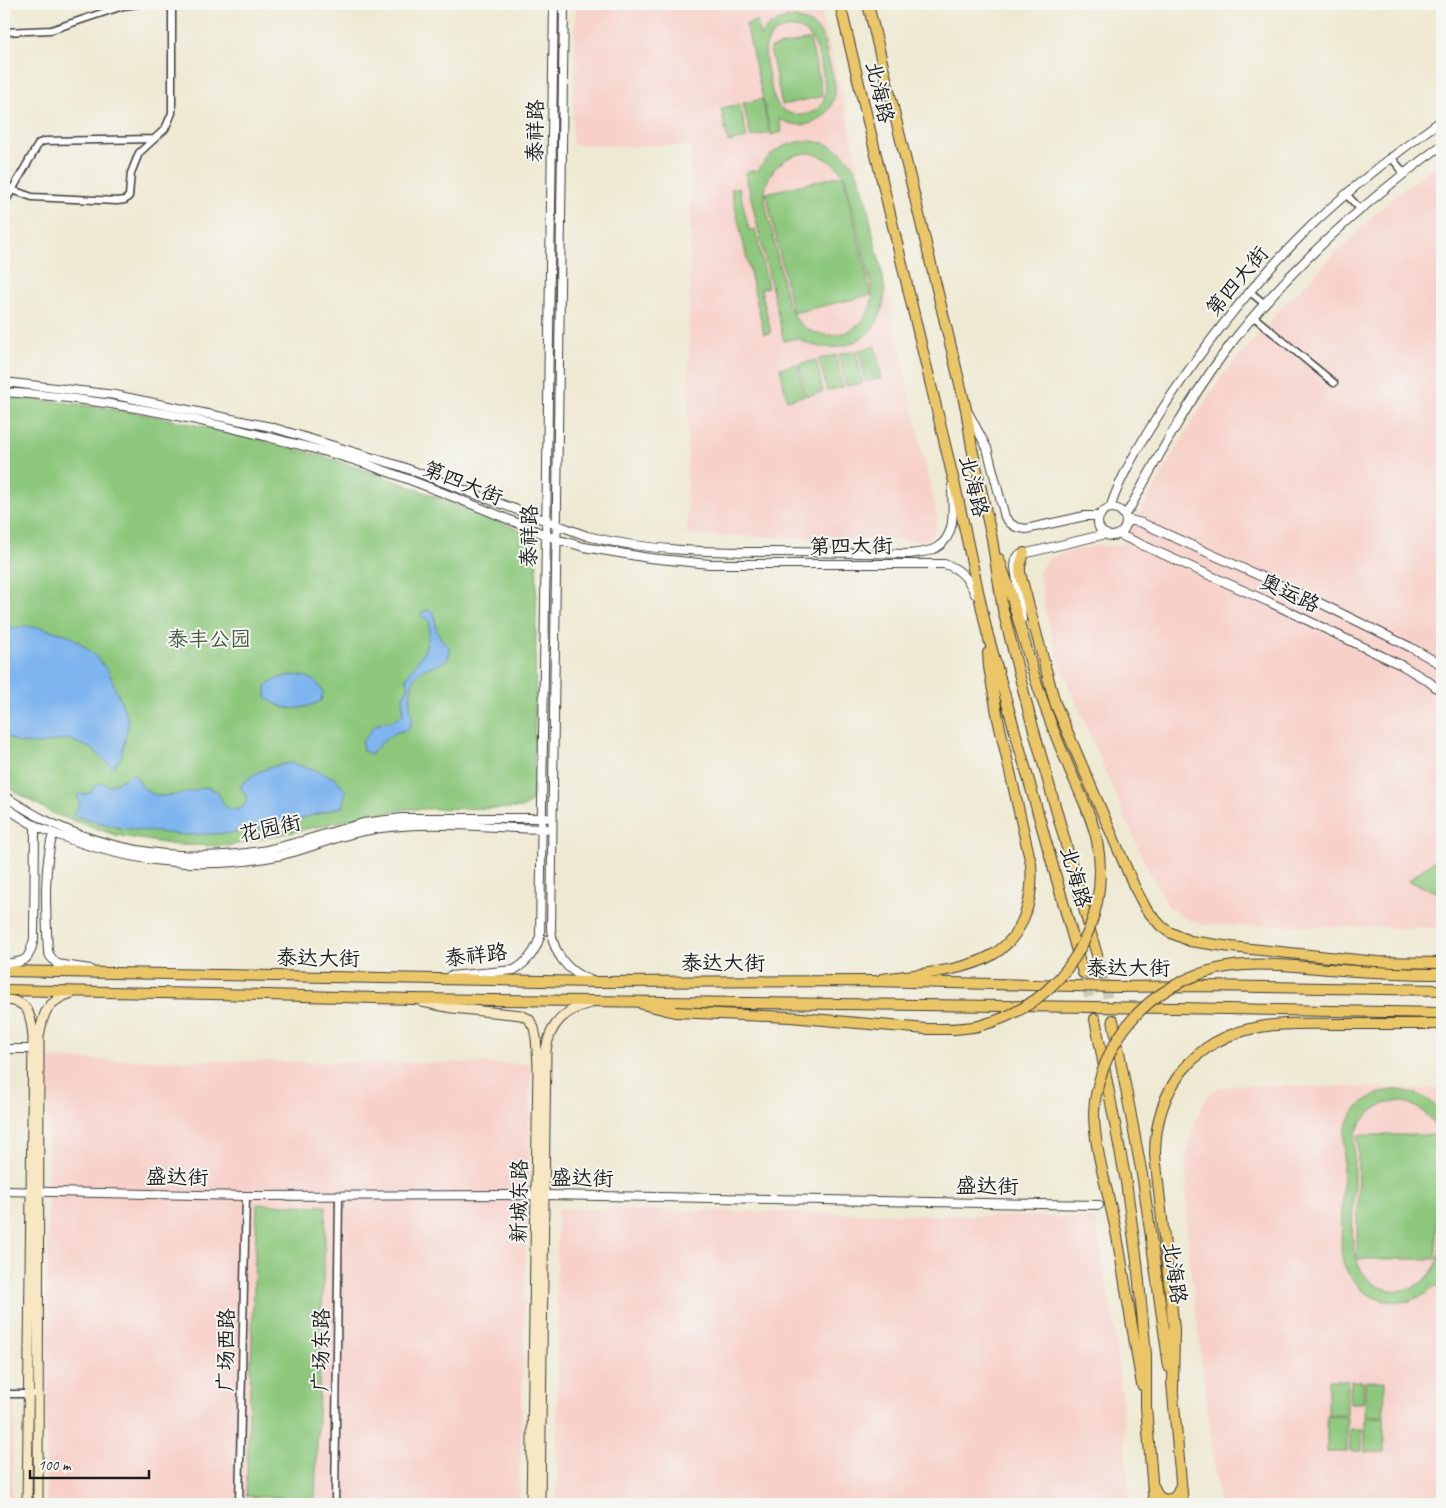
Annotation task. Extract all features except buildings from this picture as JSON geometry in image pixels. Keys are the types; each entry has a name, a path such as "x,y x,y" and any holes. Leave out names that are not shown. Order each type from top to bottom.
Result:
{"main road":[{"name":"北海路","path":"868,4 966,409 972,448 992,539 1003,610 1034,731 1102,973"},
{"name":"北海路","path":"841,6 974,566 987,632 1083,973"},
{"path":"639,1003 675,1012 790,1017 926,1029 947,1029 981,1026 1018,1012 1046,993 1069,969 1086,940 1096,910 1101,876 1099,852 1094,830 1045,709 1009,588 992,539"},
{"path":"1024,553 1020,573 1055,703 1134,886 1146,909 1161,926 1169,932 1190,941 1224,946 1377,962 1442,963"},
{"path":"869,980 951,968 979,961 993,955 1017,930 1027,910 1031,887 1031,864 998,718 989,667 987,632"},
{"path":"1146,1407 1114,1222 1099,1153 1094,1110 1102,1074 1112,1047 1122,1032 1140,1011 1166,990 1184,980 1212,970 1234,966 1257,964 1397,974 1442,974"},
{"name":"泰达大街","path":"4,971 596,982 869,980 1116,987 1206,986 1442,990"},
{"name":"泰达大街","path":"4,990 639,1003 1166,1008 1442,1013"},
{"path":"27,1504 28,1394 41,1025 50,1004 59,997 76,992"},
{"name":"新城东路","path":"412,999 452,1008 512,1013 529,1019 534,1028 538,1065 541,1195 540,1504"},
{"path":"4,1000 22,1003 28,1011 32,1022 38,1504"},
{"name":"新城东路","path":"531,1504 548,1040 551,1030 562,1016 576,1008 595,1002"},
{"name":"北海路","path":"1095,1019 1116,1128 1134,1245 1146,1354 1146,1407 1154,1504"},
{"name":"北海路","path":"1113,1020 1143,1180 1173,1390 1183,1504"},
{"path":"1173,1390 1174,1329 1155,1136 1160,1112 1173,1084 1181,1072 1199,1054 1220,1040 1242,1031 1262,1026 1442,1024"},
{"path":"1152,1484 1158,1496 1165,1500 1175,1498 1181,1482"}],"street":[{"path":"4,32 51,30 123,6 138,4"},
{"path":"4,187 32,198 125,200 130,196 131,174 139,153 169,122 172,112 172,4"},
{"name":"泰祥路","path":"427,979 514,970 522,965 535,951 541,926 554,4"},
{"name":"泰祥路","path":"564,4 552,939 559,956 569,968 577,974 596,982"},
{"name":"第四大街","path":"1100,516 1110,508 1129,466 1198,356 1250,292 1286,251 1346,194 1391,157 1442,120"},
{"path":"4,204 39,143 45,140 154,139"},
{"name":"第四大街","path":"1118,534 1125,528 1125,517 1165,444 1224,354 1254,317 1319,246 1360,209 1442,145"},
{"path":"1391,157 1404,173"},
{"path":"1346,194 1360,209"},
{"path":"1250,292 1265,304"},
{"path":"1254,317 1334,383"},
{"name":"第四大街","path":"4,382 115,395 271,427 400,466 588,536 606,541 689,551 909,554 936,548 950,533 953,519 952,472"},
{"name":"第四大街","path":"4,392 71,398 167,413 208,421 329,453 378,468 556,539 584,547 649,558 710,564 944,564 954,566 966,577 981,606"},
{"path":"966,409 987,448 1006,517 1010,523 1026,530 1085,516 1100,516 1098,524 1102,532 1110,536 1118,534"},
{"path":"1110,508 1118,509 1125,517"},
{"name":"奥运路","path":"1125,517 1320,603 1410,647 1442,665"},
{"path":"1025,640 1015,567 1016,559 1024,553 1106,534"},
{"name":"奥运路","path":"1118,534 1269,602 1394,662 1428,681 1442,692"},
{"name":"花园街","path":"4,796 42,819 93,839 125,848 191,856 221,856 262,851 377,820 553,818"},
{"name":"花园街","path":"4,806 35,825 96,848 139,858 190,864 257,860 364,831 408,826 553,829"},
{"path":"4,964 20,963 26,959 34,939 35,825"},
{"path":"53,833 48,852 46,913 46,937 50,956 57,964 105,972"},
{"path":"4,1049 33,1049"},
{"name":"盛达街","path":"4,1191 246,1196 541,1195 1099,1205"},
{"name":"广场西路","path":"239,1504 246,1196"},
{"name":"广场东路","path":"335,1504 339,1196"},
{"path":"4,1394 38,1394"}],"shaded area":[{"path":"576,4 819,4 849,123 937,516 935,533 929,539 923,541 687,535 691,146 572,145"},
{"path":"1442,160 1442,928 1204,925 1182,917 1168,906 1145,864 1062,670 1046,614 1039,573 1046,561 1058,554 1093,546 1122,545 1194,418 1224,374 1284,305 1363,226 1393,197"},
{"path":"49,1059 531,1064 519,1504 46,1504"},
{"path":"1237,1085 1442,1089 1442,1504 1219,1504 1188,1246 1186,1157 1193,1130 1209,1094 1220,1087"},
{"path":"557,1208 1095,1218 1112,1312 1123,1408 1129,1499 1126,1504 750,1504 557,1499"},
{"path":"4,1398 15,1398 11,1504 4,1504"}],"green space":[{"path":"795,18 808,22 822,36 835,85 834,99 828,111 814,122 801,125 779,119 782,132 771,135 746,24 757,21 760,36 775,22","holes":["785,28 796,28 804,31 816,46 826,88 824,98 819,107 812,112 801,115 789,113 776,102 765,54 771,36"]},
{"path":"810,39 823,96 782,105 770,48"},
{"path":"762,99 769,133 751,137 743,103"},
{"path":"740,104 747,138 728,142 721,108"},
{"path":"804,141 823,143 838,150 849,160 857,174 863,189 884,284 881,314 874,327 852,343 838,347 810,344 797,338 784,341 745,172 758,171 766,159 777,150 789,144","holes":["815,154 826,158 834,164 845,177 872,289 871,306 863,320 852,329 838,334 823,335 809,330 797,319 788,303 765,202 765,192 770,176 780,164 794,156"]},
{"path":"843,175 871,295 793,313 766,193"},
{"path":"739,187 749,230 755,229 768,287 761,289 771,333 764,334 731,189"},
{"path":"875,346 882,378 866,382 859,350"},
{"path":"856,351 863,383 846,386 839,354"},
{"path":"836,355 843,387 827,391 819,359"},
{"path":"816,360 823,392 806,396 799,364"},
{"path":"797,364 804,396 787,400 780,368"},
{"name":"泰丰公园","path":"4,398 62,402 149,415 303,451 353,466 425,492 515,528 537,541 534,787 531,802 522,808 407,809 228,846 176,845 116,835 54,814 4,785"},
{"path":"1442,854 1442,894 1408,881"},
{"path":"1392,1090 1406,1091 1425,1098 1440,1111 1442,1102 1442,1293 1439,1293 1439,1284 1426,1294 1410,1301 1385,1301 1373,1297 1362,1290 1349,1275 1343,1263 1341,1249 1344,1132 1353,1112 1363,1102 1377,1094","holes":["1396,1101 1405,1102 1426,1114 1436,1127 1439,1135 1441,1144 1440,1248 1436,1263 1429,1276 1418,1284 1406,1289 1393,1290 1380,1287 1368,1279 1356,1258 1352,1228 1354,1142 1361,1123 1376,1108"]},
{"path":"1358,1135 1437,1135 1436,1259 1357,1259"},
{"path":"257,1204 326,1206 315,1499 246,1496"},
{"path":"1328,1380 1347,1380 1347,1415 1328,1415"},
{"path":"1351,1381 1363,1381 1363,1403 1350,1403"},
{"path":"1365,1381 1385,1381 1384,1416 1365,1416"},
{"path":"1327,1416 1347,1417 1347,1452 1327,1452"},
{"path":"1365,1417 1384,1417 1384,1452 1365,1452"},
{"path":"1350,1429 1362,1429 1362,1451 1350,1451"}],"water":[{"path":"426,610 433,611 438,634 449,647 449,657 439,665 421,671 414,680 410,700 413,719 408,730 396,732 383,741 371,754 363,751 362,742 373,727 395,720 403,713 403,697 409,686 406,678 423,653 428,640 430,621 422,617 421,613"},
{"path":"25,626 43,628 71,636 95,655 109,672 129,722 121,757 113,768 92,749 68,739 38,744 19,743 4,735 4,630 8,631 12,628"},
{"path":"291,675 314,680 323,692 321,701 306,707 287,708 273,703 266,698 266,686 279,678"},
{"path":"290,763 313,769 336,779 346,791 344,806 284,824 234,833 185,835 120,828 73,815 80,804 77,795 90,793 95,785 102,783 109,786 134,774 144,789 152,794 159,796 176,795 207,787 217,791 226,808 238,810 246,804 246,795 240,786 251,776 275,766"}],"tunnel":[{"path":"1083,973 1095,1019"},
{"path":"1102,973 1113,1020"}]}
